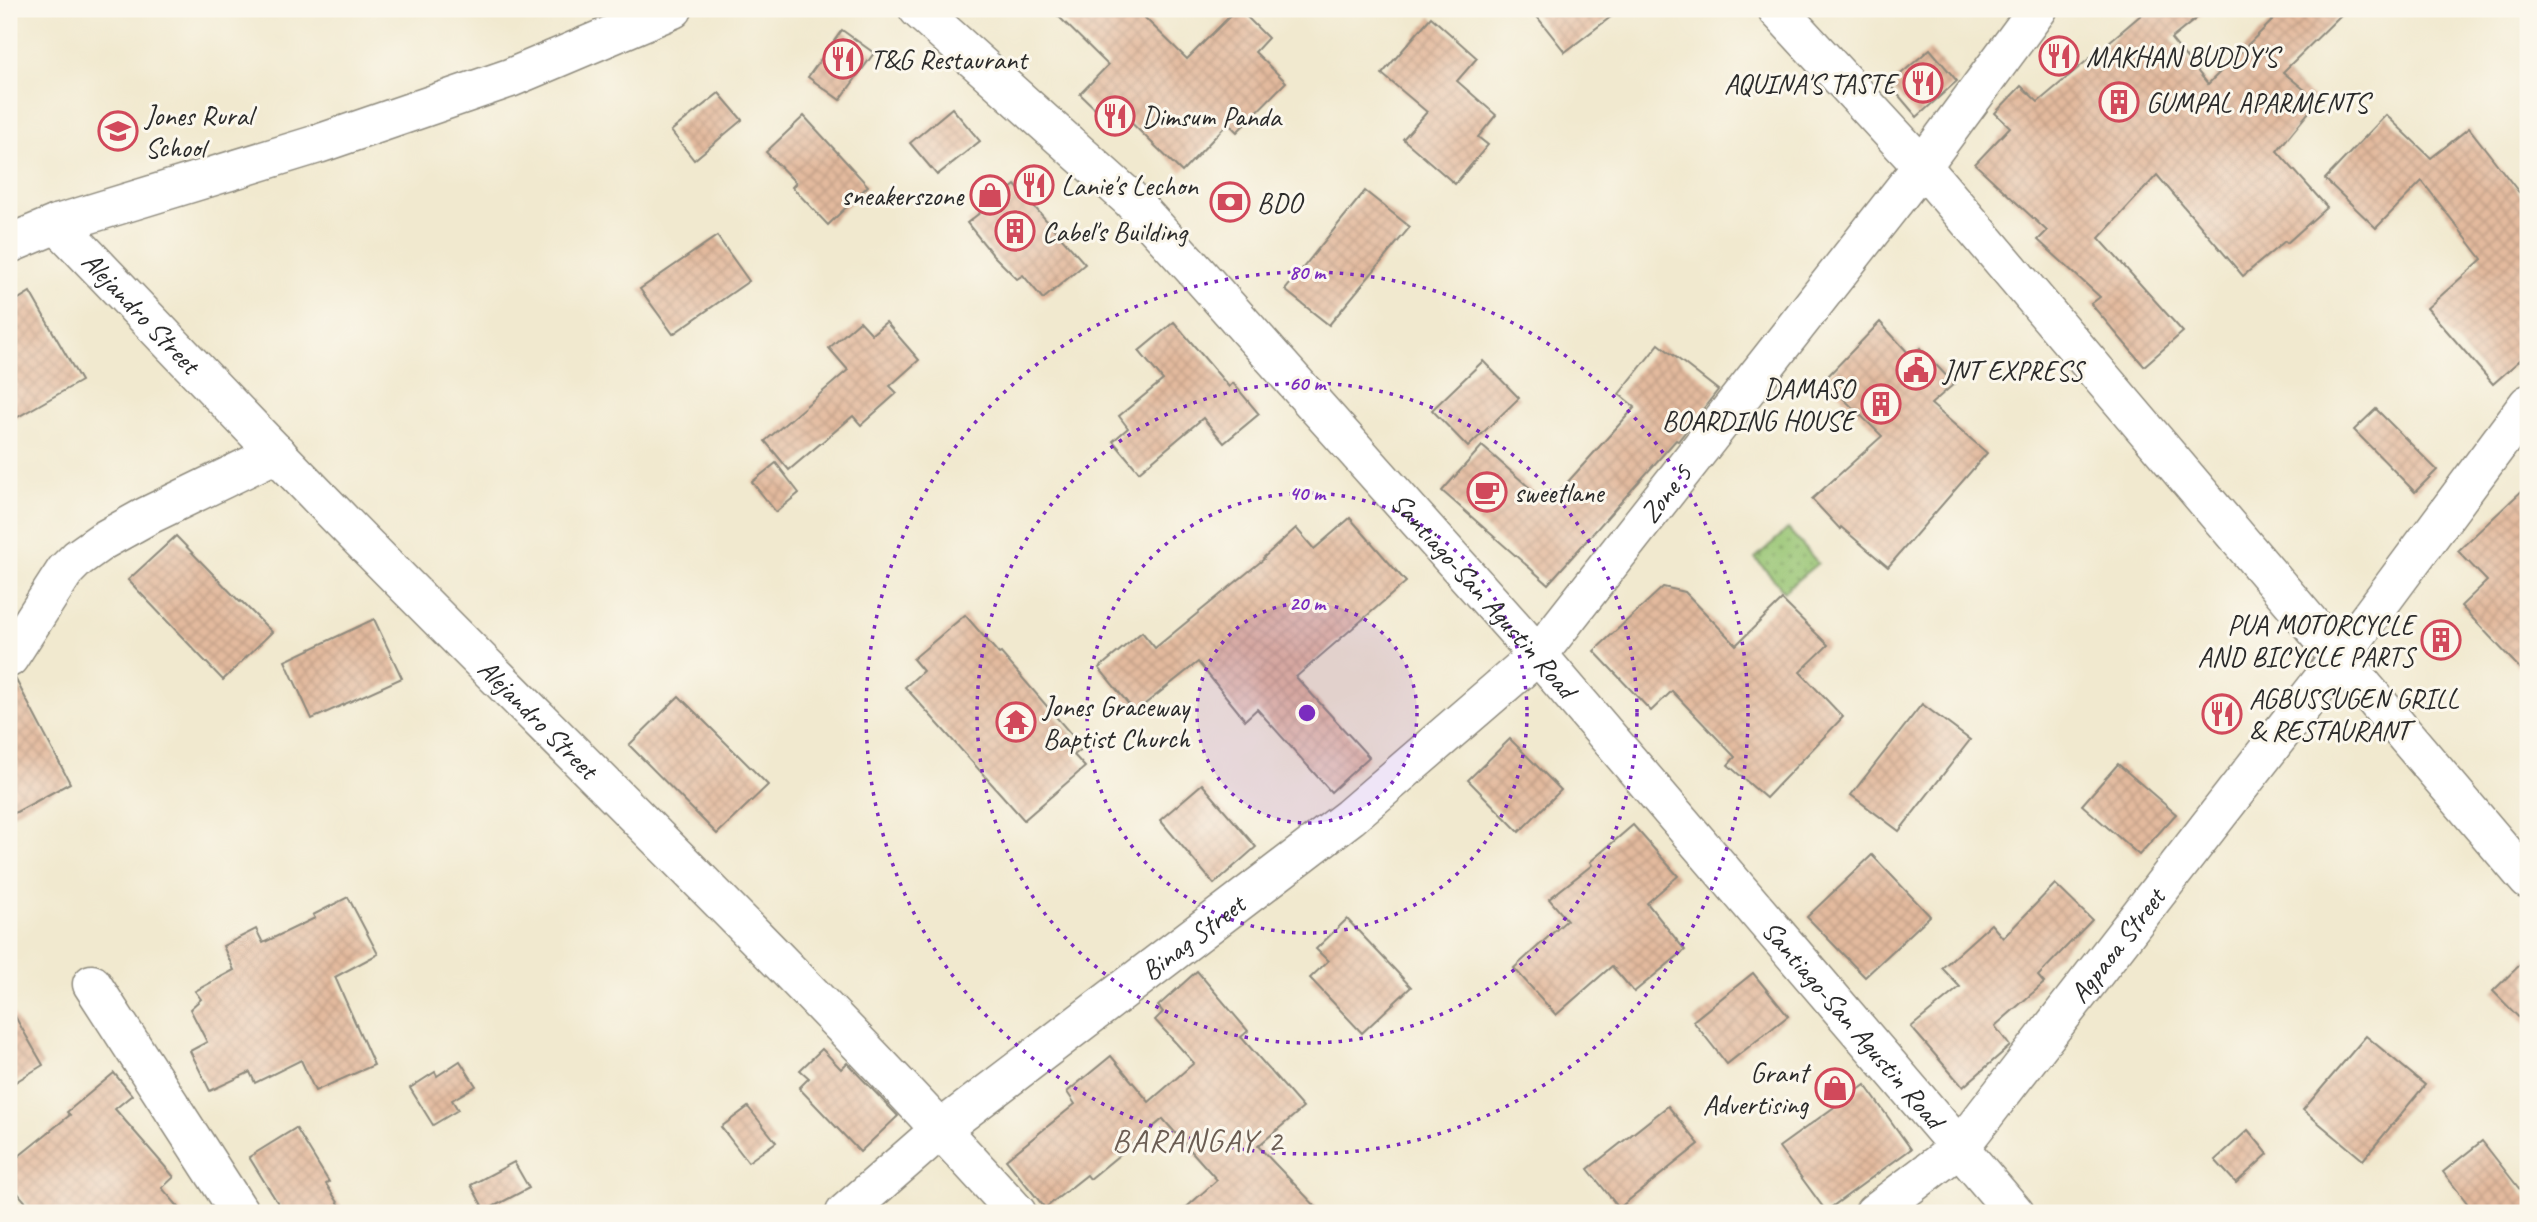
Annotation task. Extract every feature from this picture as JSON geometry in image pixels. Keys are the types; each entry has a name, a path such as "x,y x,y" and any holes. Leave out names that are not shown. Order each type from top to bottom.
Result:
{"street":[{"path":"9,244 57,224 318,144 510,78 673,9"},
{"name":"Santiago-San Agustin Road","path":"918,9 1130,199 1282,365 1538,655 2015,1213"},
{"path":"1777,9 1922,166 2341,656 2528,880"},
{"name":"Zone 5","path":"1538,655 1922,166 2038,9"},
{"name":"Alejandro Street","path":"57,224 276,453 687,866 941,1129 1017,1213"},
{"name":"Agpaoa Street","path":"1874,1213 1959,1148 2341,656 2528,404"},
{"path":"9,658 65,571 78,558 147,516 276,453"},
{"name":"Binag Street","path":"845,1213 941,1129 1350,817 1538,655"},
{"path":"92,984 240,1213"}],"green space":[{"path":"1788,529 1818,563 1784,591 1755,558"}],"building":[{"path":"1051,9 1136,9 1187,59 1239,9 1268,38 1255,52 1286,82 1237,132 1228,123 1182,172 1114,106 1104,117 1080,94 1108,65"},
{"path":"1531,9 1621,9 1565,52"},
{"path":"2148,9 2208,9 2171,39 2208,84 2284,9 2347,9 2283,72 2318,101 2277,151 2327,207 2287,243 2285,241 2243,276 2157,175 2099,238 2183,332 2144,366 2091,304 2100,297 2038,240 2047,231 1975,164 2010,127 1995,113 2021,86 2038,102"},
{"path":"1431,17 1477,58 1457,81 1496,115 1478,137 1488,145 1455,184 1403,139 1427,112 1382,74"},
{"path":"842,30 874,53 840,100 808,77"},
{"name":"AQUINA'S TASTE","path":"1930,49 1957,81 1917,117 1889,84"},
{"path":"719,93 742,120 694,160 671,131"},
{"path":"952,108 980,141 937,175 910,143"},
{"path":"2386,115 2431,158 2469,128 2528,204 2528,353 2493,384 2427,308 2482,259 2422,181 2376,228 2325,179"},
{"path":"804,116 868,186 828,225 792,187 796,183 766,152"},
{"name":"Cabel's Building","path":"1015,185 1085,264 1043,299 1023,275 1017,279 993,255 967,223"},
{"path":"1365,191 1410,227 1329,325 1285,290"},
{"path":"717,236 749,281 673,334 640,289"},
{"path":"30,292 81,381 9,422 9,305"},
{"path":"860,321 872,334 886,322 919,360 890,386 897,393 861,425 853,416 789,470 765,441 848,370 829,348"},
{"path":"1174,322 1229,387 1233,383 1259,414 1224,443 1203,418 1139,472 1113,441 1128,428 1119,416 1163,380 1139,351"},
{"path":"1880,322 1911,356 1920,348 1954,384 1931,404 1987,453 1888,567 1841,527 1840,529 1812,499 1882,436 1824,380"},
{"path":"1659,344 1718,390 1678,441 1676,440 1548,584 1442,491 1482,446 1548,504 1635,407 1619,394"},
{"path":"1483,361 1519,398 1468,447 1432,410"},
{"path":"2376,409 2437,470 2415,492 2354,430"},
{"path":"776,463 799,493 776,512 752,482"},
{"path":"2528,485 2528,677 2461,606 2487,581 2458,551"},
{"path":"1350,518 1406,582 1296,677 1369,757 1331,792 1257,709 1245,720 1198,662 1135,712 1099,668 1142,632 1155,648 1264,559 1296,528 1314,549"},
{"path":"176,536 272,632 223,680 128,580"},
{"path":"1663,587 1685,592 1736,645 1782,600 1828,645 1800,672 1843,717 1766,798 1728,765 1735,757 1672,691 1651,711 1594,651"},
{"path":"965,615 1083,748 1074,755 1085,767 1024,820 905,687 923,671 913,659"},
{"path":"374,619 402,678 312,719 285,661"},
{"path":"15,678 70,783 9,816 9,680"},
{"path":"679,696 768,785 717,834 629,745"},
{"path":"1922,704 1970,740 1899,831 1851,795"},
{"path":"1510,739 1561,790 1519,832 1468,780"},
{"path":"2118,764 2176,814 2139,855 2082,805"},
{"path":"1202,784 1256,847 1214,884 1160,820"},
{"path":"1633,825 1678,876 1647,903 1685,950 1634,992 1612,966 1556,1015 1514,968 1567,920 1549,899 1592,865 1590,862"},
{"path":"1872,855 1930,916 1865,977 1807,917"},
{"path":"2055,884 2092,920 2038,976 2044,983 1995,1026 2010,1046 1963,1087 1911,1027 1960,987 1942,968 1991,924 2003,938"},
{"path":"348,897 378,954 335,977 374,1065 315,1091 301,1060 255,1083 250,1072 210,1091 190,1051 207,1042 190,1009 201,999 195,991 234,970 223,946 256,929 263,943 315,918 313,915"},
{"path":"1347,919 1411,987 1362,1033 1310,978 1328,961 1316,949"},
{"path":"2528,957 2528,1027 2493,991"},
{"path":"1197,971 1248,1031 1241,1037 1303,1108 1258,1146 1322,1213 1180,1213 1217,1180 1163,1119 1090,1179 1087,1175 1045,1208 1006,1160 1075,1104 1067,1092 1111,1056 1149,1102 1194,1063 1155,1020 1163,1012 1158,1006"},
{"path":"1753,973 1788,1016 1727,1064 1693,1021"},
{"path":"9,1006 43,1065 9,1086"},
{"path":"2366,1036 2425,1085 2363,1160 2303,1110"},
{"path":"822,1049 841,1069 847,1063 898,1116 860,1152 799,1088 809,1078 800,1070"},
{"path":"460,1061 476,1086 452,1100 458,1110 433,1125 410,1088 435,1072 437,1076"},
{"path":"114,1073 132,1095 115,1109 174,1177 162,1188 184,1213 35,1213 9,1183 9,1164 70,1115 67,1112"},
{"path":"1865,1085 1911,1149 1826,1211 1779,1147"},
{"path":"1668,1106 1699,1144 1619,1208 1588,1169"},
{"path":"748,1107 776,1142 748,1162 721,1127"},
{"path":"296,1128 345,1213 284,1213 249,1157"},
{"path":"2248,1130 2268,1154 2236,1183 2215,1160"},
{"path":"2482,1141 2528,1200 2528,1213 2475,1213 2443,1172"},
{"path":"514,1162 529,1188 485,1211 471,1185"}],"place":[{"name":"MAKHAN BUDDY'S","path":"2059,56"},
{"name":"T&G Restaurant","path":"843,59"},
{"name":"AQUINA'S TASTE","path":"1923,83"},
{"name":"GUMPAL APARMENTS","path":"2119,102"},
{"name":"Dimsum Panda","path":"1115,116"},
{"name":"Jones Rural School","path":"118,131"},
{"name":"Lanie's Lechon","path":"1034,185"},
{"name":"sneakerszone","path":"990,195"},
{"name":"BDO","path":"1230,202"},
{"name":"Cabel's Building","path":"1015,231"},
{"name":"JNT EXPRESS","path":"1916,370"},
{"name":"DAMASO BOARDING HOUSE","path":"1881,404"},
{"name":"sweetlane","path":"1487,492"},
{"name":"PUA MOTORCYCLE AND BICYCLE PARTS","path":"2441,640"},
{"name":"AGBUSSUGEN GRILL & RESTAURANT","path":"2222,714"},
{"name":"Jones Graceway Baptist Church","path":"1016,722"},
{"name":"Grant Advertising","path":"1835,1088"}],"district":[{"name":"BARANGAY 2","path":"1198,1140"}]}
